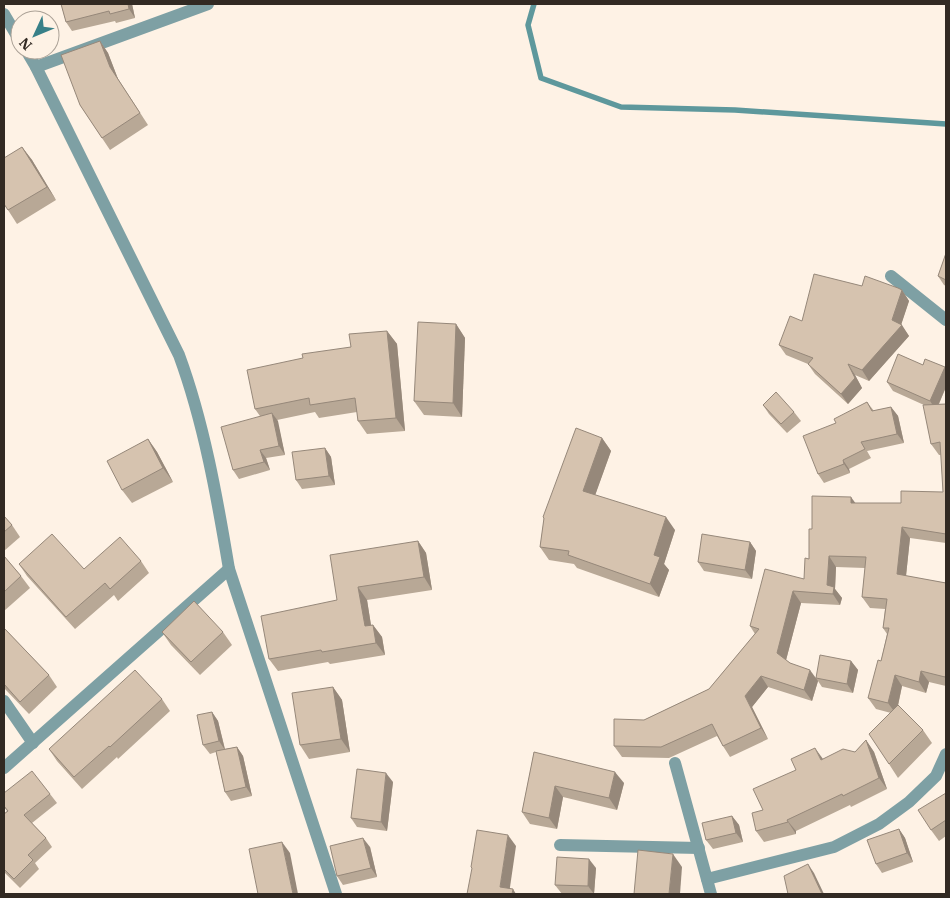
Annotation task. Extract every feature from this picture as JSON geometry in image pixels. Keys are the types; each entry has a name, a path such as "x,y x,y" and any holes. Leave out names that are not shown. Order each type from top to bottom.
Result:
{"street":[{"path":"36,68 208,4"},
{"path":"32,60 179,355 191,387 200,422 229,569 336,894"},
{"path":"891,276 946,320"},
{"path":"4,768 229,569"},
{"path":"4,701 33,743"},
{"path":"707,879 834,847 879,824 909,802 936,776 946,754"},
{"path":"675,763 711,894"},
{"path":"560,845 698,848"}],"building":[{"path":"61,4 128,4 129,9 110,14 109,11 66,22"},
{"path":"100,41 110,67 140,113 102,138 80,105 61,55"},
{"path":"22,147 47,187 8,210 4,204 4,158"},
{"path":"946,253 946,280 938,276"},
{"path":"814,274 862,286 865,276 902,290 892,320 902,325 862,370 848,364 855,378 841,394 808,364 813,358 779,345 790,316 802,321"},
{"path":"418,322 456,324 453,403 414,401"},
{"path":"387,331 396,418 358,421 355,398 310,405 309,398 255,409 247,370 303,358 302,354 351,347 349,334"},
{"path":"898,354 923,365 925,359 945,367 930,401 887,382"},
{"path":"776,392 794,412 781,424 763,405"},
{"path":"867,402 872,411 891,407 897,434 861,442 865,449 843,460 844,464 818,474 803,436 836,423 834,419"},
{"path":"946,404 946,534 902,527 897,574 946,583 945,677 921,671 919,682 895,675 888,703 868,698 878,660 881,661 889,628 883,628 887,599 862,597 866,557 829,556 827,585 834,587 833,594 793,591 777,653 790,663 810,670 804,690 761,676 745,696 761,728 723,746 712,724 661,747 614,746 614,719 644,720 709,689 759,629 750,626 765,569 804,579 805,558 809,559 809,529 812,529 812,496 851,497 851,503 901,503 901,491 943,492 940,442 931,444 923,405"},
{"path":"272,413 279,446 260,450 264,462 233,470 221,427"},
{"path":"576,428 602,438 583,491 666,517 654,555 660,557 650,584 568,555 569,551 540,547 543,517"},
{"path":"148,439 163,468 122,490 107,461"},
{"path":"325,448 329,476 296,480 292,452"},
{"path":"4,516 12,525 4,532"},
{"path":"52,534 84,569 120,537 141,561 110,589 105,583 66,617 19,564"},
{"path":"702,534 750,542 745,570 698,562"},
{"path":"418,541 424,577 358,587 365,626 373,625 376,643 269,659 261,616 337,600 330,555"},
{"path":"4,556 21,576 4,592"},
{"path":"194,601 223,632 191,662 162,632"},
{"path":"4,628 49,675 20,702 4,684"},
{"path":"820,655 851,661 847,684 816,678"},
{"path":"135,670 162,699 74,777 49,749"},
{"path":"333,687 341,739 300,745 292,693"},
{"path":"898,705 923,730 889,764 869,734"},
{"path":"212,712 219,741 203,745 197,715"},
{"path":"866,740 879,778 787,820 788,822 756,831 752,813 763,810 753,789 796,770 791,759 815,748 821,760 843,749 855,752"},
{"path":"237,747 246,787 225,792 216,751"},
{"path":"534,752 615,772 609,798 555,786 549,818 522,812"},
{"path":"357,769 386,773 381,822 351,818"},
{"path":"32,771 50,794 24,815 46,838 28,855 33,860 14,879 4,869 4,814 8,811 4,806 4,793"},
{"path":"946,793 946,820 931,830 918,810"},
{"path":"732,816 736,833 706,840 702,823"},
{"path":"899,829 907,853 876,864 867,840"},
{"path":"477,830 508,835 500,887 513,889 512,894 467,894"},
{"path":"363,838 371,868 337,876 330,846"},
{"path":"282,842 293,894 258,894 249,849"},
{"path":"638,850 673,854 669,894 634,894"},
{"path":"557,857 589,859 588,886 555,885"},
{"path":"808,864 822,894 788,894 784,876"}],"waterway":[{"path":"534,4 528,25 541,78 621,107 735,110 946,124"}]}
